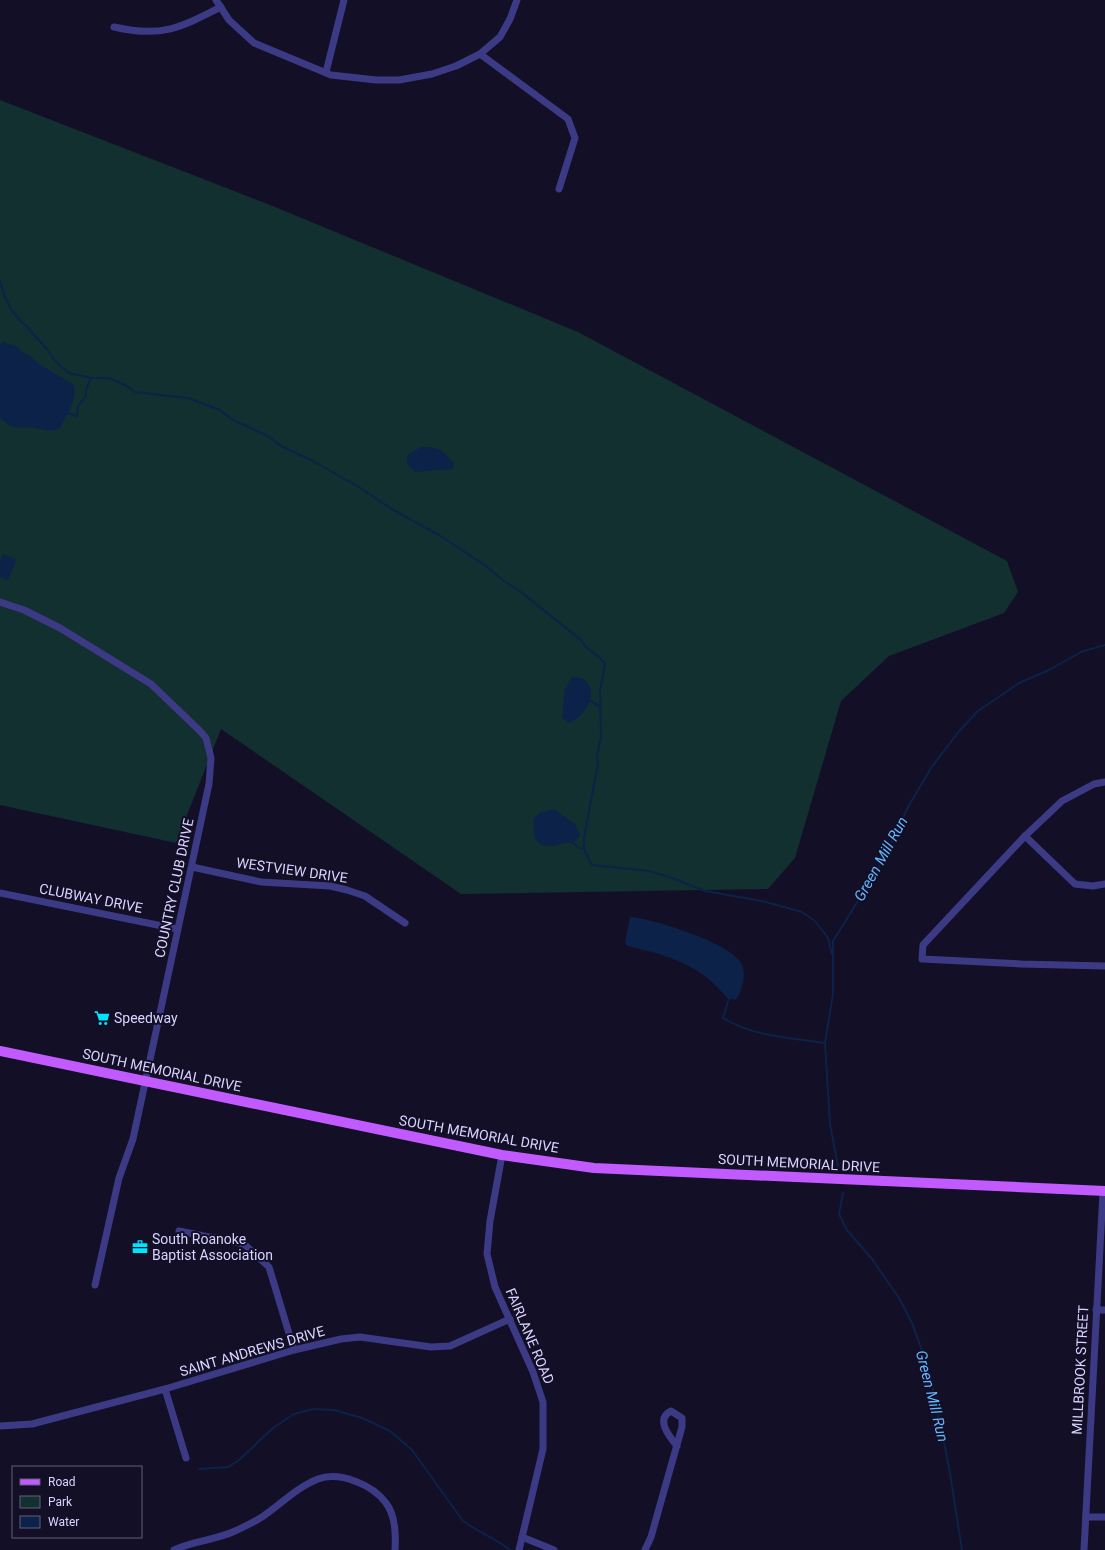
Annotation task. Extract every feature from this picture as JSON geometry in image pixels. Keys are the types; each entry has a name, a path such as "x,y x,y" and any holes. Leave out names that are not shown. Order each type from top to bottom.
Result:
{"main road":[{"name":"SOUTH MEMORIAL DRIVE","path":"0,1051 502,1156 594,1168 1104,1191"}],"street":[{"path":"216,0 230,20 254,43 326,72 376,80 399,80 432,74 456,66 480,54 500,37 510,19 517,0"},
{"path":"326,72 344,0"},
{"path":"114,27 137,32 156,32 183,26 221,7"},
{"path":"480,54 568,119 575,138 559,190"},
{"name":"COUNTRY CLUB DRIVE","path":"0,602 30,613 60,628 151,684 206,738 211,758 210,777 192,867 133,1138 119,1178 95,1285"},
{"path":"1105,782 1094,784 1062,801 1025,836 923,945 922,959 1021,964 1105,966"},
{"path":"1025,836 1075,884 1093,886 1105,884"},
{"name":"WESTVIEW DRIVE","path":"192,867 261,882 330,886 347,890 374,902 405,923"},
{"name":"CLUBWAY DRIVE","path":"0,893 178,929"},
{"name":"FAIRLANE ROAD","path":"502,1156 490,1221 487,1254 496,1287 533,1372 543,1402 543,1449 519,1550"},
{"name":"MILLBROOK STREET","path":"1084,1550 1096,1310 1104,1191"},
{"path":"179,1231 244,1244 269,1267 294,1350"},
{"path":"1096,1310 1105,1310"},
{"name":"SAINT ANDREWS DRIVE","path":"0,1426 32,1424 165,1389 294,1350 341,1339 360,1337 431,1347 450,1346 510,1319"},
{"path":"165,1389 186,1458"},
{"path":"645,1550 651,1537 677,1446"},
{"path":"174,1550 233,1532 262,1517 298,1490 318,1479 332,1477 353,1480 374,1490 387,1503 396,1529 395,1550"},
{"path":"1086,1516 1105,1517"},
{"path":"522,1537 554,1550"}],"green space":[{"path":"0,100 275,207 578,332 1007,561 1018,592 1004,613 889,656 841,701 795,858 768,889 461,894 221,729 176,843 0,805"}],"water":[{"path":"2,342 16,346 39,364 73,384 73,401 60,428 51,430 16,427 4,422 0,418 0,344"},
{"path":"421,447 432,447 440,450 454,464 453,469 415,472 407,464 407,455"},
{"path":"3,554 16,560 8,580 0,577 0,561"},
{"path":"576,677 584,679 589,686 591,698 580,716 569,723 562,718 565,689 571,678"},
{"path":"554,809 575,824 580,834 575,841 548,846 542,845 535,838 533,826 534,818 540,813"},
{"path":"630,917 671,926 688,932 731,953 742,964 744,974 741,991 736,1000 728,999 706,977 683,963 627,946 625,942"}],"waterway":[{"path":"0,281 5,297 12,311 47,349 55,361 69,373 91,378 109,378 125,385 135,392 188,398 220,410 233,420 266,435 283,447 313,461 362,489 390,508 439,535 486,566 581,640 586,647 605,664 600,691 601,737 597,756 598,763 584,838 584,849 592,865 649,871 705,891 762,901 802,912 815,921 828,938 832,954"},
{"path":"67,413 77,416 78,406 86,396 86,390 91,378"},
{"name":"Green Mill Run","path":"838,1166 830,1124 825,1043 833,994 833,941 881,864 908,807 931,768 960,730 978,711 1019,683 1049,670 1081,652 1105,645"},
{"path":"590,700 600,707"},
{"path":"572,842 579,848 584,849"},
{"path":"729,998 723,1018 734,1024 759,1033 825,1043"},
{"name":"Green Mill Run","path":"843,1193 839,1214 847,1230 872,1259 899,1298 912,1323 929,1370 949,1467 962,1550"},
{"path":"199,1469 228,1467 239,1460 273,1428 294,1414 313,1409 334,1410 362,1418 390,1431 412,1450 463,1521 510,1550"}],"place":[{"name":"Speedway","path":"102,1018"},
{"name":"South Roanoke Baptist Association","path":"140,1247"}]}
